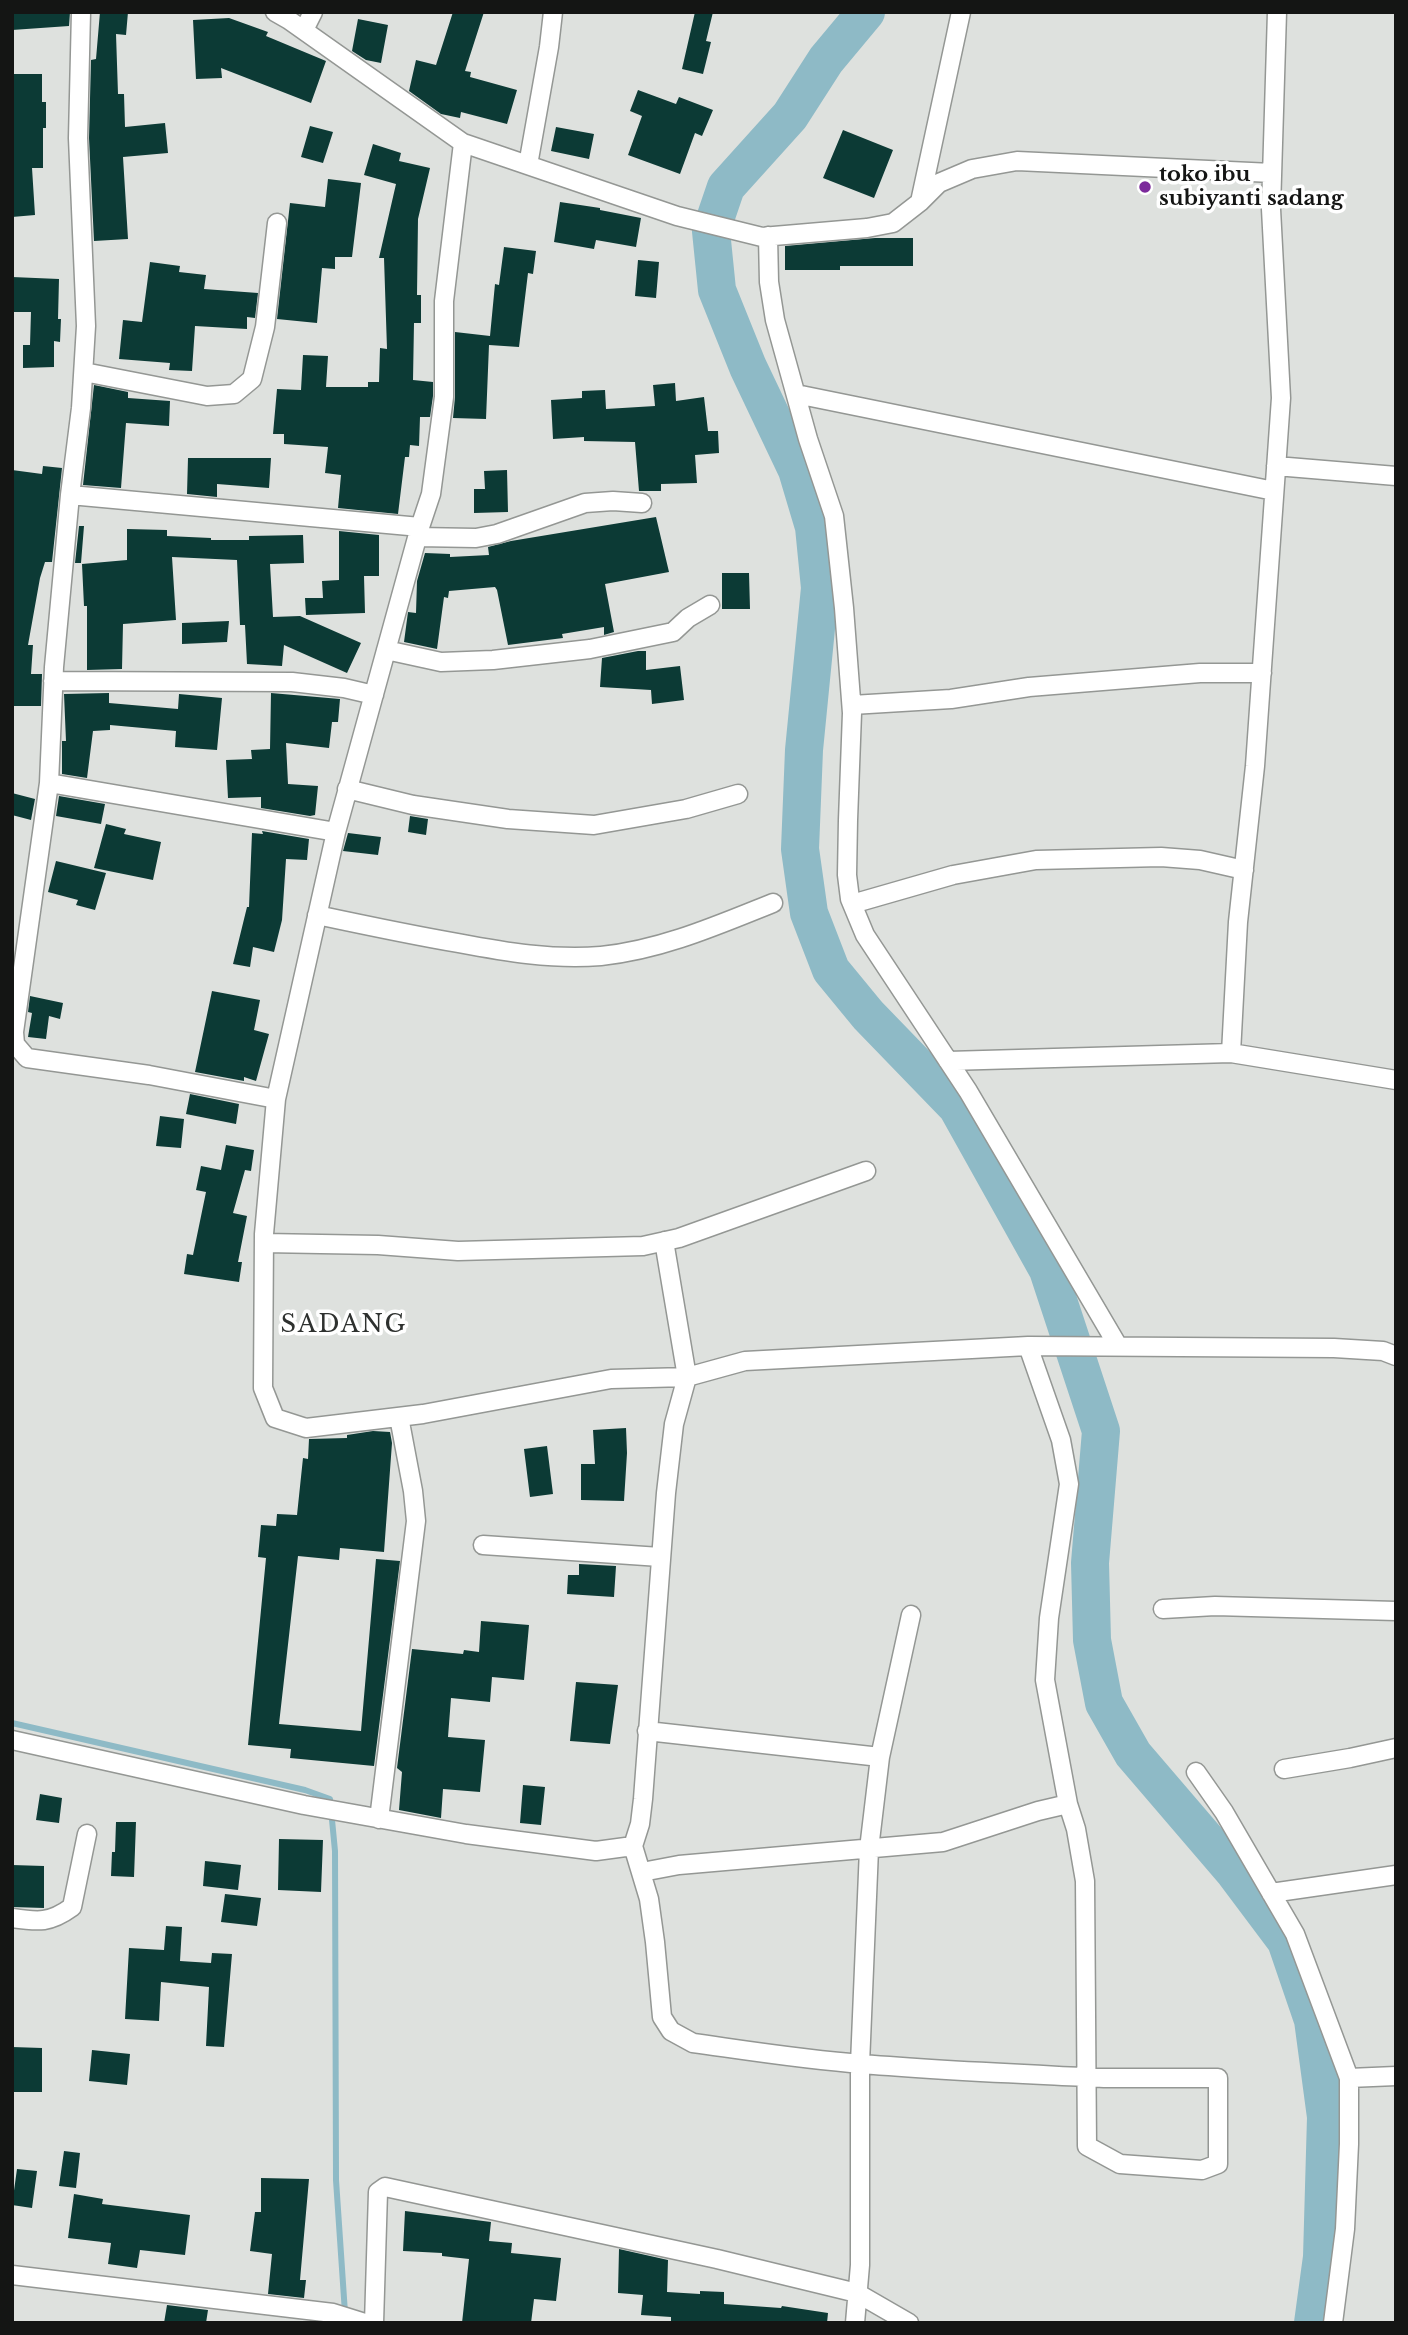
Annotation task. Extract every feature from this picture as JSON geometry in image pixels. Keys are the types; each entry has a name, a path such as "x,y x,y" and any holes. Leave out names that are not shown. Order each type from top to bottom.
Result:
{"street":[{"path":"80,12 78,138 86,326 84,372 53,681 49,783 14,1032 15,1044 27,1058 149,1075 276,1099"},
{"path":"275,12 463,143 677,216 765,237 867,229 893,223 939,183 972,169 1017,161 1272,173"},
{"path":"304,30 313,12"},
{"path":"528,165 553,12"},
{"path":"920,202 961,12"},
{"path":"1231,1052 1238,922 1262,673 1281,397 1271,209 1278,12"},
{"path":"463,143 444,301 444,397 432,494 418,532 336,832 276,1099 264,1242 263,1388 275,1418 306,1427 398,1417 611,1380 687,1377 745,1361 1028,1346 1334,1348 1383,1351 1396,1356"},
{"path":"84,372 207,397 234,394 252,380 265,327 277,223"},
{"path":"765,237 775,320 834,516 845,608 852,705 847,875 852,904 865,935 968,1091 1110,1346"},
{"path":"796,394 1274,491"},
{"path":"1276,466 1396,475"},
{"path":"70,495 476,538 509,530 584,503 642,503"},
{"path":"386,650 441,662 493,660 590,649 673,632 688,618 710,605"},
{"path":"852,705 951,699 1030,687 1200,673 1262,673"},
{"path":"53,681 292,682 338,687 374,695"},
{"path":"49,783 336,832"},
{"path":"348,789 413,805 508,819 594,825 687,809 738,794"},
{"path":"852,904 953,875 1036,860 1161,857 1200,860 1244,870"},
{"path":"317,915 474,946 563,958 603,956 661,944 715,927 773,903"},
{"path":"948,1061 1231,1052 1396,1080"},
{"path":"264,1242 511,1251 643,1246 866,1171"},
{"path":"664,1241 687,1377 674,1424 660,1557 640,1824 633,1846 642,1872 655,1942 662,2017 671,2031 693,2043 860,2064 1086,2077 1218,2078 1218,2164 1202,2170 1120,2164 1087,2146 1086,2077 1085,1881 1045,1681 1049,1618 1069,1484 1061,1440 1028,1346"},
{"path":"379,1819 416,1521 398,1417"},
{"path":"483,1545 660,1557"},
{"path":"1163,1609 1215,1606 1396,1611"},
{"path":"855,2323 862,2161 860,2064 869,1849 880,1757 911,1615"},
{"path":"648,1731 880,1757"},
{"path":"12,1740 304,1805 466,1835 596,1851 633,1846"},
{"path":"1284,1769 1396,1748"},
{"path":"1196,1772 1224,1812 1294,1934 1349,2078 1345,2230 1333,2323"},
{"path":"642,1872 679,1865 943,1842 1068,1804"},
{"path":"12,1918 56,1920 72,1908 87,1834"},
{"path":"1271,1892 1396,1875"},
{"path":"1349,2078 1396,2076"},
{"path":"374,2323 378,2192 386,2187 717,2259 858,2294 909,2323"},
{"path":"12,2275 333,2313 365,2323"}],"building":[{"path":"12,12 70,12 69,26 12,30"},
{"path":"100,12 128,12 126,35 116,34 118,94 124,94 125,127 165,123 168,153 123,157 128,239 94,241 89,138 91,60 96,59"},
{"path":"453,12 484,12 465,71 471,72 470,77 517,90 507,124 461,112 460,118 441,114 409,91 416,60 436,65"},
{"path":"695,12 713,12 706,41 711,42 703,74 682,69"},
{"path":"229,18 268,32 266,36 326,61 311,103 221,68 222,78 196,79 193,20"},
{"path":"358,19 388,25 381,63 366,60 352,51"},
{"path":"12,74 42,74 46,128 43,128 43,168 32,168 35,215 12,217 14,135"},
{"path":"638,90 676,104 679,97 713,110 702,136 695,133 680,174 628,155 642,116 630,111"},
{"path":"310,126 333,132 323,163 301,157"},
{"path":"556,127 594,134 589,159 551,151"},
{"path":"843,130 893,150 874,198 823,178"},
{"path":"373,144 401,153 399,161 430,168 418,219 417,295 421,295 421,323 414,323 413,380 433,382 433,396 430,417 420,417 419,446 410,445 409,457 405,457 398,514 338,508 341,475 325,473 328,447 284,444 284,434 273,434 277,389 301,390 303,355 328,356 326,387 368,387 368,382 379,382 380,348 387,349 384,258 379,258 396,184 364,175"},
{"path":"328,179 361,183 352,257 335,257 335,269 322,268 317,323 277,319 290,203 325,207"},
{"path":"560,202 641,218 636,247 596,240 594,249 554,242"},
{"path":"875,238 913,238 913,266 840,266 840,270 785,270 785,246"},
{"path":"504,247 536,251 533,274 528,273 519,347 489,345 486,419 453,418 455,332 490,336 495,284 499,285"},
{"path":"638,260 659,262 656,298 635,296"},
{"path":"150,262 180,266 179,272 206,275 204,289 258,293 255,318 247,317 247,329 195,326 192,371 169,370 170,363 119,359 123,320 142,322"},
{"path":"12,277 59,279 60,342 54,341 54,367 23,368 23,345 30,345 31,312 12,312"},
{"path":"675,383 676,401 704,397 708,431 718,431 719,453 695,455 697,483 661,484 661,491 639,491 635,442 584,441 584,437 553,439 551,400 582,398 582,391 605,390 606,409 655,406 653,385"},
{"path":"94,385 128,392 128,398 170,401 169,426 126,423 121,488 83,485"},
{"path":"188,458 271,458 269,488 217,484 217,497 187,494"},
{"path":"43,466 62,468 52,562 45,562 40,578 28,645 33,645 31,674 42,674 41,706 12,706 12,470 42,474"},
{"path":"507,470 508,512 474,513 474,489 485,489 484,471"},
{"path":"656,517 669,572 605,584 614,632 604,635 604,627 562,634 563,638 508,645 495,587 449,591 448,598 444,597 437,649 404,642 408,612 416,613 417,581 425,553 450,554 450,557 489,555 488,547 511,541"},
{"path":"79,526 84,526 81,563 75,563"},
{"path":"127,529 167,530 167,536 211,540 303,535 304,563 270,564 273,617 300,616 361,643 347,673 284,645 282,666 247,664 245,625 240,625 237,560 172,557 176,620 123,624 122,669 87,670 87,606 84,606 82,564 127,560"},
{"path":"339,531 379,535 379,576 364,576 365,613 306,615 305,598 323,598 322,581 339,580"},
{"path":"722,573 749,573 750,609 722,609"},
{"path":"229,621 227,642 182,644 182,623"},
{"path":"646,651 646,670 680,666 684,700 652,704 651,690 600,687 602,658"},
{"path":"109,693 109,703 178,709 179,694 222,698 217,750 175,747 176,731 110,725 110,730 93,731 87,778 62,774 62,741 66,741 64,694"},
{"path":"271,693 340,699 338,722 332,722 329,748 286,743 288,784 318,786 315,815 261,808 261,797 228,798 226,760 252,759 251,750 270,749"},
{"path":"12,793 35,799 31,820 12,815"},
{"path":"59,796 105,804 101,824 56,816"},
{"path":"410,816 428,819 426,835 408,832"},
{"path":"106,824 126,829 124,834 161,842 153,880 94,868"},
{"path":"262,831 309,839 307,860 286,859 282,920 274,952 253,947 250,967 233,964 249,907 252,833 263,834"},
{"path":"348,833 381,837 378,855 343,851"},
{"path":"56,861 106,873 95,910 76,905 78,900 48,892"},
{"path":"212,991 260,1000 254,1030 269,1034 256,1081 244,1077 244,1081 195,1072"},
{"path":"30,996 63,1003 60,1019 49,1016 46,1039 28,1037 32,1013 28,1012"},
{"path":"190,1094 239,1104 236,1124 186,1114"},
{"path":"160,1116 184,1119 181,1148 156,1146"},
{"path":"226,1145 254,1150 251,1171 245,1170 233,1213 247,1216 238,1262 242,1262 239,1282 184,1274 187,1254 193,1255 206,1192 196,1190 201,1166 221,1170"},
{"path":"626,1428 624,1501 581,1500 581,1464 595,1464 593,1430"},
{"path":"373,1431 390,1432 392,1443 384,1552 340,1548 339,1560 298,1556 279,1724 361,1731 376,1559 400,1561 374,1766 290,1758 291,1749 248,1745 266,1558 258,1557 261,1525 276,1526 277,1514 297,1515 303,1458 308,1459 309,1439 347,1438 347,1435"},
{"path":"547,1446 553,1494 530,1497 524,1449"},
{"path":"579,1564 616,1566 614,1597 567,1594 568,1575 579,1575"},
{"path":"481,1621 529,1625 524,1680 492,1677 490,1702 451,1698 448,1737 485,1740 480,1792 443,1789 441,1818 399,1810 402,1772 397,1768 412,1649 463,1654 464,1650 479,1652"},
{"path":"576,1682 618,1685 610,1744 570,1741"},
{"path":"523,1785 545,1787 541,1825 520,1823"},
{"path":"40,1794 62,1798 59,1823 36,1820"},
{"path":"116,1822 136,1822 134,1877 111,1876"},
{"path":"279,1839 323,1840 321,1892 278,1890"},
{"path":"205,1861 241,1865 238,1890 203,1886"},
{"path":"12,1865 44,1866 44,1908 12,1907"},
{"path":"225,1894 261,1898 257,1926 221,1922"},
{"path":"166,1926 182,1927 180,1961 211,1963 212,1953 232,1954 224,2047 206,2046 209,1987 161,1982 159,2021 125,2019 129,1948 164,1950"},
{"path":"12,2047 42,2048 42,2092 12,2092"},
{"path":"92,2050 130,2054 127,2085 89,2081"},
{"path":"64,2151 80,2153 76,2188 59,2186"},
{"path":"17,2169 37,2171 32,2208 12,2205"},
{"path":"261,2178 309,2179 300,2280 306,2280 304,2298 268,2294 272,2254 250,2251 255,2212 261,2212"},
{"path":"74,2194 103,2199 102,2204 190,2215 185,2255 140,2250 137,2268 108,2264 111,2243 68,2238"},
{"path":"405,2211 491,2222 489,2241 512,2243 511,2253 561,2258 556,2301 534,2299 531,2323 462,2323 469,2259 442,2256 442,2253 403,2251"},
{"path":"619,2249 668,2260 667,2292 724,2292 724,2304 782,2306 828,2313 827,2323 671,2323 671,2317 641,2315 643,2295 618,2293"},
{"path":"167,2305 208,2310 206,2323 164,2323"}],"waterway":[{"path":"866,12 826,60 790,116 726,187 711,231 717,290 748,367 797,470 814,527 820,588 804,750 800,849 809,913 831,970 868,1015 957,1107 1048,1270 1101,1431 1090,1563 1092,1640 1104,1703 1133,1754 1235,1873 1286,1941 1313,2020 1326,2117 1322,2257 1313,2323"},
{"path":"12,1723 305,1790 330,1799 335,1851 336,2180 345,2313"}],"place":[{"name":"toko ibu subiyanti sadang","path":"1145,187"}],"district":[{"name":"SADANG","path":"344,1325"}]}
